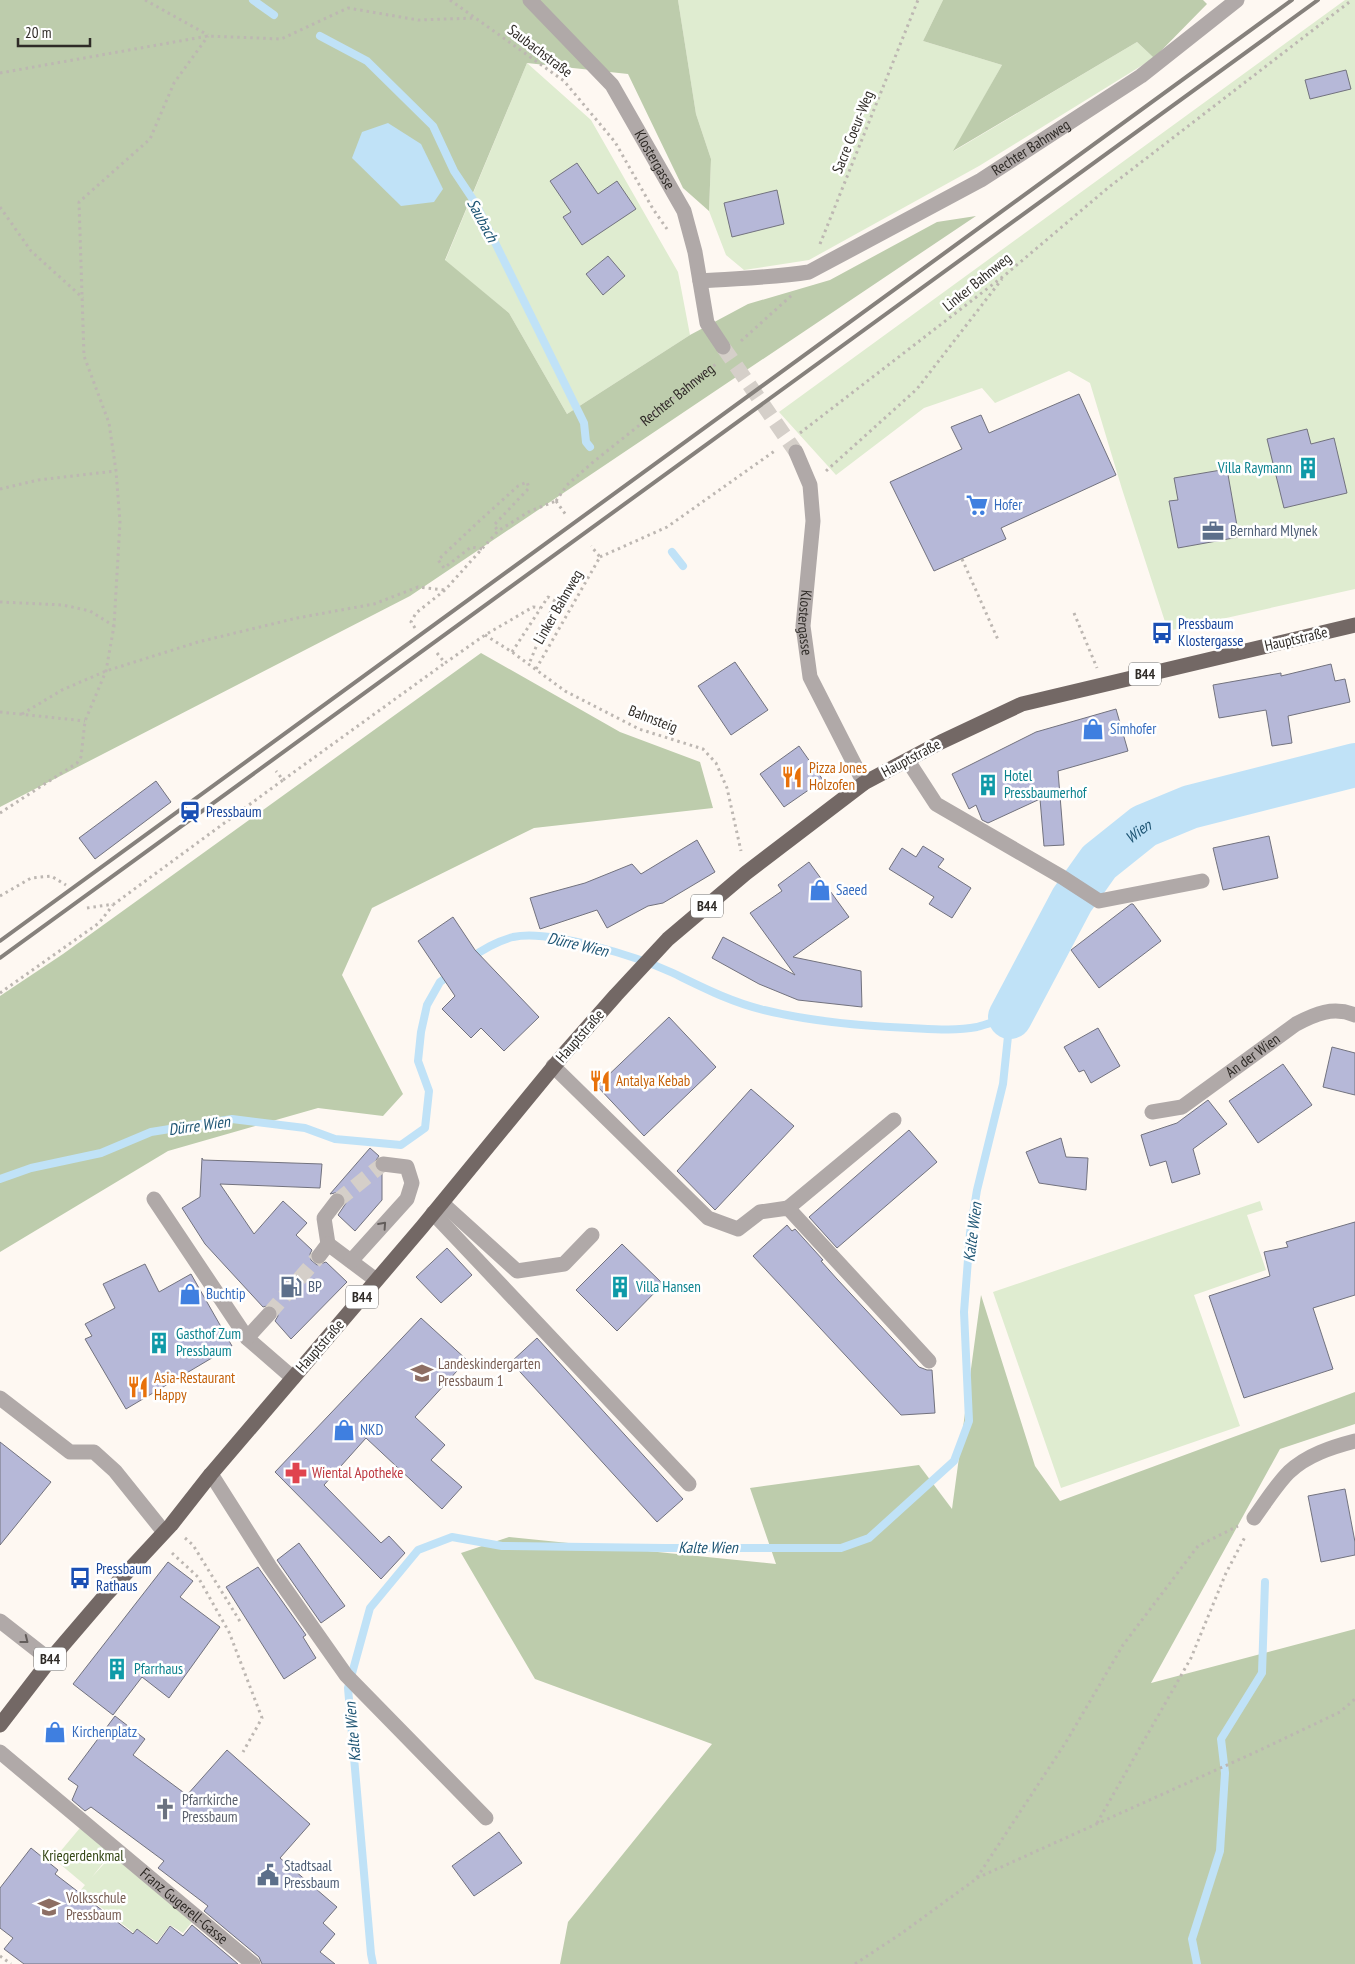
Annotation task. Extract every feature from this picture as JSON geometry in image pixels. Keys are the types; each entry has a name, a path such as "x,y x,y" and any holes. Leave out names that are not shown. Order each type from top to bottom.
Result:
{"main road":[{"name":"Hauptstraße","path":"0,1725 50,1660 104,1597 165,1532 211,1474 438,1208 554,1066 616,995 668,939 746,873 864,783 941,742 1022,704 1355,625"}],"street":[{"name":"Klostergasse","path":"530,0 612,85 684,212 695,252 707,323 721,354"},
{"name":"Rechter Bahnweg","path":"700,281 784,276 809,272 981,180 1140,76 1237,0"},
{"name":"Klostergasse","path":"796,452 810,485 813,521 803,626 810,676 864,783"},
{"path":"908,761 936,804 1062,877 1099,901 1202,881"},
{"name":"An der Wien","path":"1152,1112 1182,1107 1296,1024 1316,1014 1337,1010 1355,1015"},
{"path":"554,1066 708,1218 738,1229 760,1212 788,1208 894,1120"},
{"path":"351,1261 406,1199 412,1183 406,1167 383,1164"},
{"path":"154,1199 247,1338 293,1378"},
{"path":"337,1201 324,1218 328,1244 376,1280"},
{"path":"438,1208 517,1271 564,1264 592,1235"},
{"path":"438,1208 689,1484"},
{"path":"788,1208 930,1361"},
{"path":"319,1256 328,1244"},
{"path":"247,1338 269,1314"},
{"path":"0,1398 70,1452 94,1452 115,1471 165,1532"},
{"path":"1254,1518 1288,1473 1297,1465 1328,1449 1355,1441"},
{"path":"211,1474 270,1567 346,1675 486,1818"},
{"path":"0,1621 50,1660"},
{"name":"Franz Gugerell-Gasse","path":"0,1752 254,1964"}],"path":[{"path":"145,0 208,36"},
{"name":"Saubachstraße","path":"450,0 564,82 615,142 653,209"},
{"name":"Sacre Coeur-Weg","path":"809,272 918,0"},
{"name":"Linker Bahnweg","path":"795,437 1005,275 1109,187 1352,0"},
{"path":"0,72 208,36 281,39 348,8 418,20 475,18"},
{"path":"0,813 77,763 81,757 85,721 106,671 114,626 120,522 116,471 109,423 84,356 79,202 150,139 174,83 208,36"},
{"path":"0,207 30,251 83,298"},
{"path":"740,342 797,291 809,272"},
{"path":"810,485 917,389 1005,275"},
{"name":"Rechter Bahnweg","path":"556,502 567,485 721,354"},
{"path":"591,546 600,557 667,527 779,448"},
{"path":"0,489 38,480 116,471"},
{"path":"482,549 472,547 444,568 438,560 518,486 527,482 529,488 494,525 498,531"},
{"path":"415,628 411,622 416,613 445,590 498,531 530,511 556,502 566,515"},
{"name":"Linker Bahnweg","path":"536,669 600,557"},
{"path":"962,559 999,642"},
{"path":"22,714 62,690 106,671 198,642 297,618 374,604 418,587 445,590"},
{"path":"512,652 548,596 555,601 529,664"},
{"path":"0,602 63,605 90,611 114,626"},
{"path":"0,993 99,923 114,904 444,663 485,635 533,607 540,608"},
{"path":"1074,613 1091,651"},
{"name":"Bahnsteig","path":"485,635 512,652 565,691 639,728 704,749 716,763 727,788 746,873"},
{"path":"437,653 444,663"},
{"path":"0,712 85,721"},
{"path":"276,771 283,780"},
{"path":"0,896 30,878 51,876 66,884"},
{"path":"87,908 114,904"},
{"path":"1097,1823 1191,1658 1226,1574 1254,1518"},
{"path":"976,1879 1066,1742 1123,1645 1198,1546 1254,1518"},
{"path":"165,1532 193,1545 240,1623"},
{"path":"165,1532 198,1577 229,1632 262,1718 243,1752"},
{"path":"854,1964 902,1933 976,1879 1340,1712 1355,1699"},
{"path":"0,1956 11,1964"}],"green space":[{"path":"0,0 678,0 696,114 711,159 709,211 683,188 628,74 527,63 445,260 509,313 567,414 690,335 748,304 830,280 937,222 976,216 410,596 0,807"},
{"path":"678,0 943,0 923,41 1002,65 954,151 1137,42 1154,58 979,166 809,260 744,270 726,255 709,211 711,159 696,114"},
{"path":"943,0 1203,0 1207,4 1154,58 1137,42 953,151 1002,65 923,41"},
{"path":"1345,0 1355,0 1355,589 1168,631 1090,383 1069,371 995,403 982,388 924,408 836,475 779,412"},
{"path":"527,63 591,120 678,272 690,335 567,414 509,313 445,261"},
{"path":"481,653 620,732 700,762 713,808 534,828 372,908 342,975 403,1094 383,1116 318,1108 168,1151 0,1252 0,996 63,954"},
{"path":"1260,1201 1263,1210 1247,1215 1266,1270 1194,1295 1240,1426 1061,1488 993,1292"},
{"path":"981,1295 1035,1466 1060,1501 1355,1392 1355,1424 1280,1449 1151,1683 1355,1629 1355,1964 560,1964 568,1922 712,1744 535,1679 461,1553 509,1537 776,1564 750,1488 919,1465 952,1509"},
{"name":"Kriegerdenkmal","path":"80,1828 112,1852 92,1877 112,1855 192,1922 183,1933 170,1925 157,1942 137,1929 134,1933 80,1891 85,1885 54,1859"}],"water":[{"path":"388,123 421,144 443,189 434,202 401,206 352,158 362,132"}],"building":[{"path":"1346,70 1351,89 1310,99 1305,80"},
{"path":"577,163 598,194 617,181 636,209 582,245 563,217 571,212 550,181"},
{"path":"777,190 784,224 732,237 724,203"},
{"path":"608,256 625,276 603,295 586,274"},
{"name":"Hofer","path":"1079,394 1116,475 1001,528 1006,539 934,571 890,482 962,449 951,427 981,415 989,433"},
{"name":"Villa Raymann","path":"1307,429 1311,444 1334,438 1347,493 1284,508 1267,439"},
{"path":"1227,469 1239,537 1178,548 1169,501 1178,500 1174,478"},
{"path":"735,662 768,710 731,735 698,686"},
{"path":"1331,664 1335,681 1345,679 1350,702 1288,716 1292,743 1272,746 1266,710 1219,718 1213,685 1281,673 1281,676"},
{"name":"Hotel Pressbaumerhof","path":"1116,709 1128,751 1058,771 1064,845 1044,846 1040,799 988,823 982,820 976,805 969,809 952,774 1036,732"},
{"name":"Pizza Jones Holzofen","path":"799,746 823,780 784,807 760,774"},
{"path":"156,781 171,802 95,859 79,838"},
{"path":"1269,836 1278,878 1223,890 1213,848"},
{"path":"697,840 715,872 663,903 648,906 607,928 597,910 540,929 530,898 585,883 632,864 641,874"},
{"path":"923,846 944,859 938,867 971,888 952,918 929,904 934,897 889,869 902,848 916,857"},
{"path":"809,862 849,917 793,957 861,971 862,1007 798,1000 759,984 712,958 723,937 795,975 750,913 782,891 778,885"},
{"path":"1133,904 1161,941 1099,988 1071,950"},
{"path":"453,917 475,950 539,1017 504,1051 481,1028 471,1038 442,1009 455,996 418,941"},
{"path":"669,1017 716,1067 644,1136 597,1086"},
{"path":"1098,1028 1120,1066 1091,1083 1084,1070 1079,1072 1064,1047"},
{"path":"1332,1047 1355,1053 1355,1095 1323,1087"},
{"path":"1283,1064 1312,1105 1258,1143 1229,1101"},
{"path":"751,1089 794,1126 715,1210 677,1171"},
{"path":"1208,1100 1227,1124 1193,1149 1200,1174 1172,1183 1166,1161 1150,1166 1141,1135 1177,1123"},
{"path":"909,1130 937,1162 837,1248 809,1217"},
{"path":"1061,1138 1066,1157 1088,1158 1086,1190 1039,1183 1026,1152"},
{"path":"370,1148 379,1156 374,1163 377,1171 382,1173 382,1200 355,1231 338,1215 346,1203 345,1197 339,1192 330,1194"},
{"path":"202,1158 203,1160 322,1164 320,1188 220,1184 254,1234 283,1201 307,1223 296,1235 312,1250 310,1254 311,1260 317,1265 326,1262 347,1282 291,1339 275,1321 278,1316 276,1307 271,1305 263,1307 205,1244 182,1208 200,1197"},
{"path":"1355,1222 1355,1295 1313,1308 1333,1369 1244,1398 1209,1296 1270,1276 1264,1252 1288,1247 1286,1242"},
{"path":"787,1225 792,1231 795,1229 823,1260 821,1261 837,1279 919,1367 932,1370 935,1413 901,1415 753,1256"},
{"name":"Villa Hansen","path":"622,1244 663,1284 617,1331 576,1290"},
{"path":"447,1248 472,1275 441,1303 416,1277"},
{"name":"Gasthof Zum Pressbaum","path":"145,1264 159,1292 191,1274 232,1346 126,1409 85,1339 92,1336 85,1324 115,1308 103,1284"},
{"path":"421,1318 467,1360 415,1417 445,1445 431,1460 462,1487 442,1509 366,1438 324,1485 381,1543 389,1536 405,1553 381,1579 275,1472"},
{"path":"537,1338 683,1499 657,1522 511,1362"},
{"path":"0,1442 51,1482 0,1545"},
{"path":"1345,1489 1355,1542 1355,1555 1321,1562 1308,1496"},
{"path":"299,1543 345,1606 321,1623 277,1560"},
{"path":"168,1562 193,1581 180,1597 220,1627 169,1698 142,1677 113,1715 73,1684"},
{"path":"258,1567 306,1635 303,1637 316,1658 284,1679 226,1587"},
{"path":"115,1716 145,1739 133,1755 187,1795 227,1750 310,1824 280,1858 337,1907 323,1923 335,1934 320,1952 335,1964 262,1964 259,1957 204,1911 208,1906 158,1868 164,1861 91,1807 85,1811 72,1800 78,1786 68,1779"},
{"path":"499,1832 522,1863 474,1896 452,1866"},
{"name":"Volksschule Pressbaum","path":"31,1848 58,1870 55,1874 133,1934 137,1929 157,1944 170,1926 183,1936 192,1925 238,1964 24,1964 4,1949 13,1938 0,1928 0,1888"}],"waterway":[{"name":"Saubach","path":"253,0 274,15"},
{"name":"Saubach","path":"320,36 367,61 433,126 454,171 476,204 584,423 586,442 590,447"},
{"name":"Saubach","path":"672,552 683,566"},
{"name":"Wien","path":"1010,1017 1072,900 1099,862 1144,826 1190,807 1355,765"},
{"name":"Kalte Wien","path":"373,1964 348,1688 370,1608 418,1550 452,1537 502,1546 841,1548 869,1538 954,1461 969,1421 964,1312 970,1233 977,1190 1003,1084 1010,1017 977,1027 960,1029 854,1025 800,1018 740,1003 673,973 617,952 549,937 513,937 490,946 470,959"},
{"name":"Dürre Wien","path":"0,1179 31,1168 101,1153 151,1132 232,1119 305,1128 335,1139 401,1145 425,1128 429,1091 418,1061 421,1032 427,1005 440,982 451,974"},
{"path":"1197,1964 1192,1939 1220,1851 1225,1773 1221,1739 1262,1673 1265,1582"}],"tunnel":[{"path":"723,347 796,452"},
{"path":"337,1201 383,1164"},
{"path":"269,1314 319,1256"}],"railway":[{"path":"0,941 1292,0"},
{"path":"0,958 1318,0"}],"place":[{"name":"Villa Raymann","path":"1308,468"},
{"name":"Hofer","path":"977,505"},
{"name":"Bernhard Mlynek","path":"1213,531"},
{"name":"Pressbaum Klostergasse","path":"1162,633"},
{"name":"Simhofer","path":"1093,729"},
{"name":"Pizza Jones Holzofen","path":"792,777"},
{"name":"Hotel Pressbaumerhof","path":"988,785"},
{"name":"Pressbaum","path":"190,812"},
{"name":"Saeed","path":"820,890"},
{"name":"Antalya Kebab","path":"600,1081"},
{"name":"BP","path":"291,1287"},
{"name":"Villa Hansen","path":"620,1287"},
{"name":"Buchtip","path":"190,1294"},
{"name":"Gasthof Zum Pressbaum","path":"159,1343"},
{"name":"Landeskindergarten Pressbaum 1","path":"422,1373"},
{"name":"Asia-Restaurant Happy","path":"138,1387"},
{"name":"NKD","path":"344,1430"},
{"name":"Wiental Apotheke","path":"296,1473"},
{"name":"Pressbaum Rathaus","path":"80,1578"},
{"name":"Pfarrhaus","path":"117,1669"},
{"name":"Kirchenplatz","path":"55,1732"},
{"name":"Pfarrkirche Pressbaum","path":"165,1809"},
{"name":"Stadtsaal Pressbaum","path":"268,1875"},
{"name":"Volksschule Pressbaum","path":"49,1907"}]}
